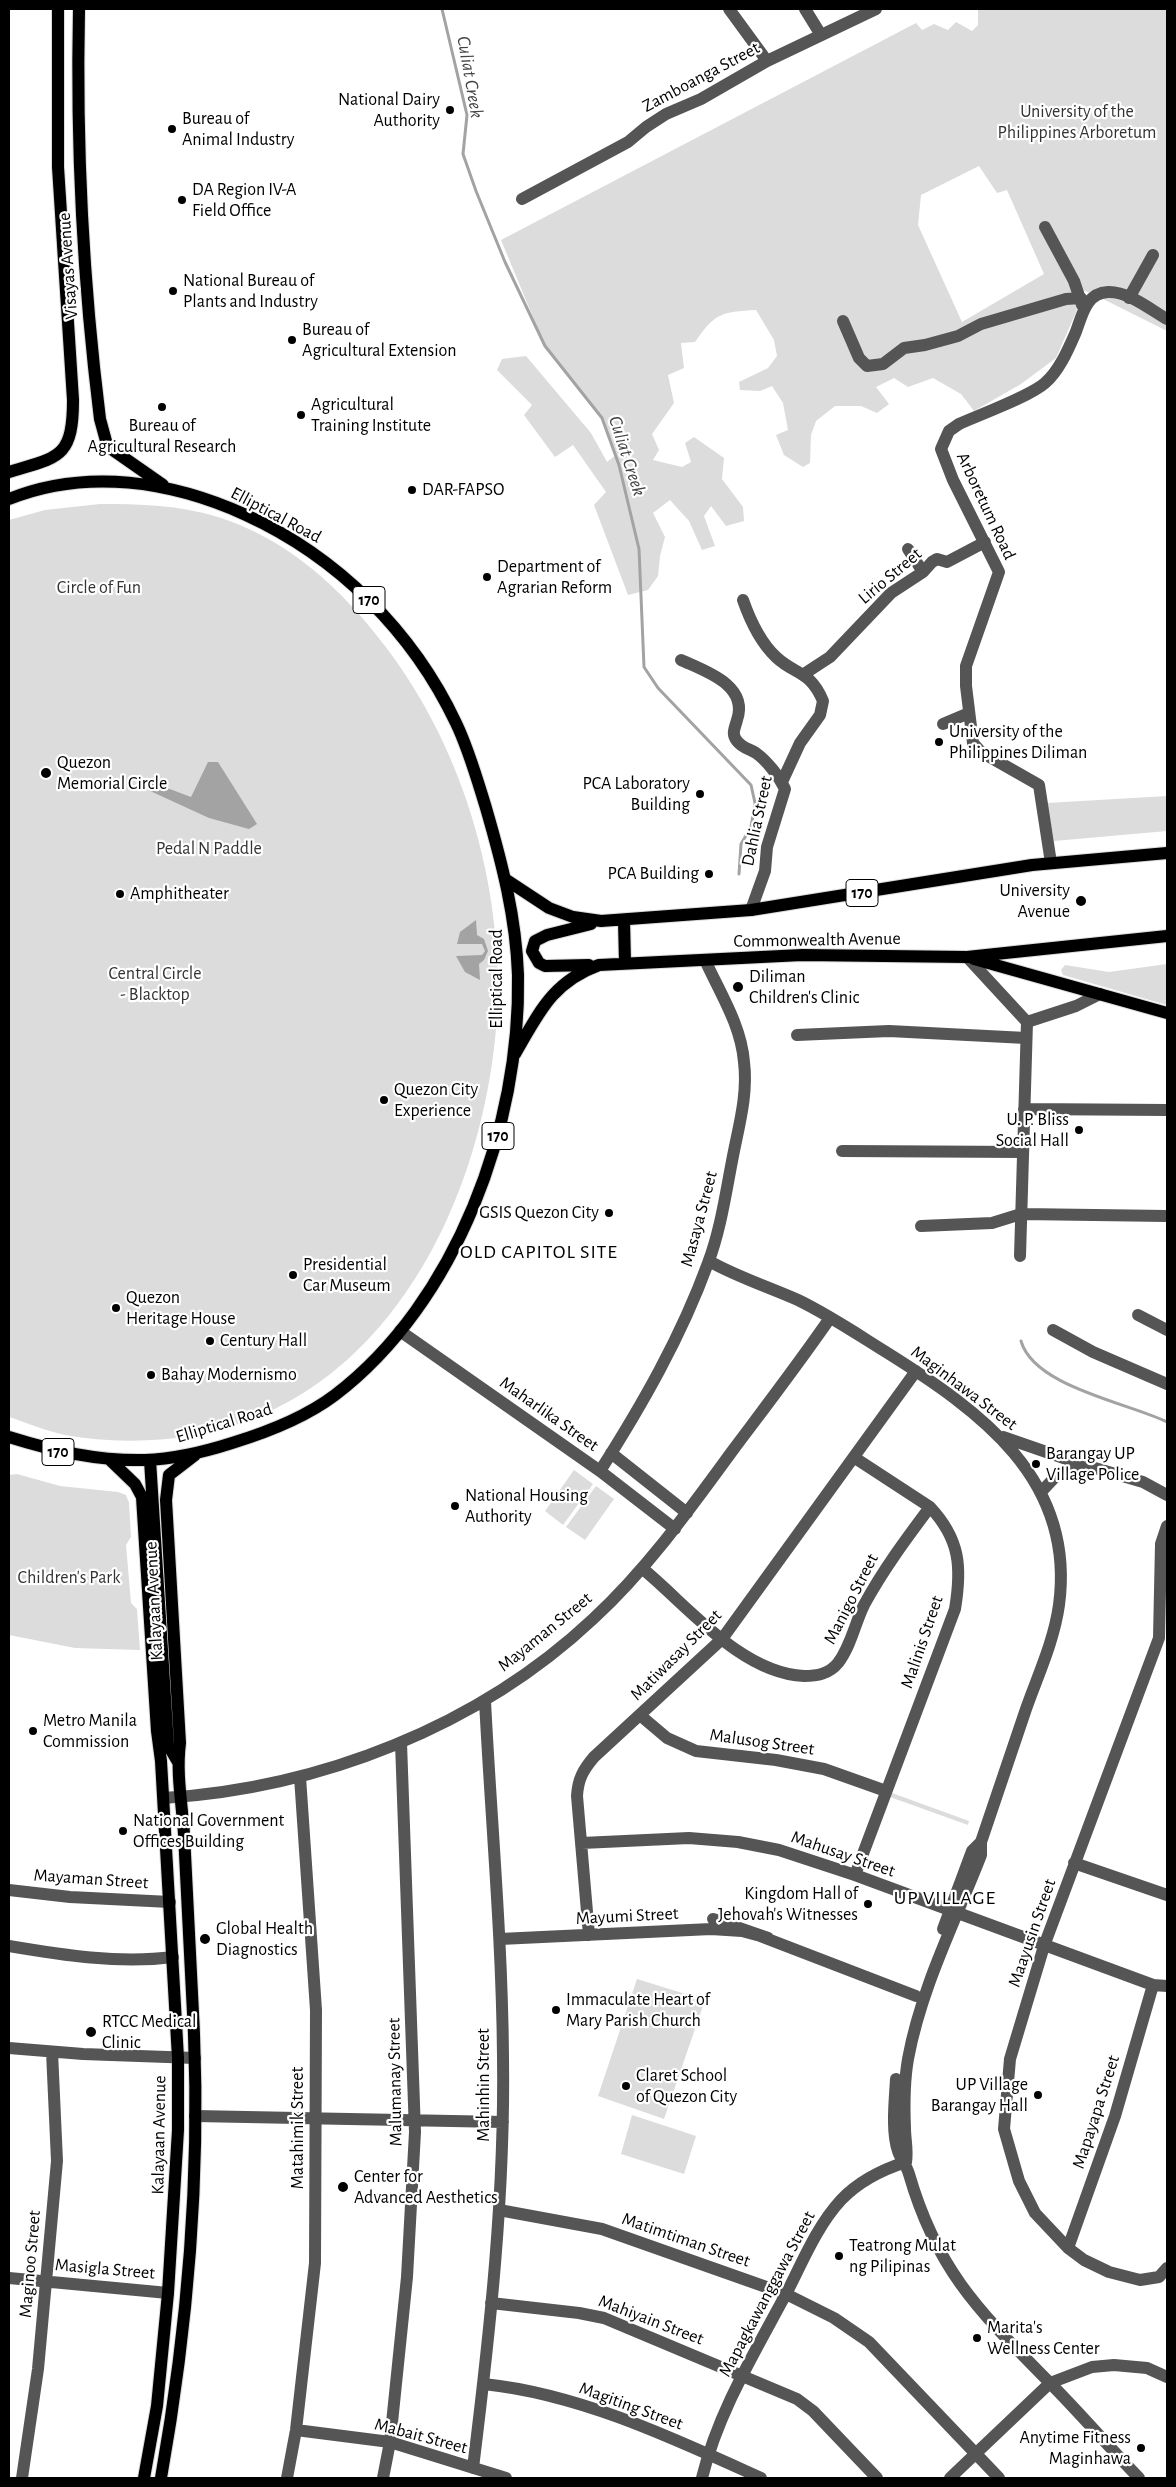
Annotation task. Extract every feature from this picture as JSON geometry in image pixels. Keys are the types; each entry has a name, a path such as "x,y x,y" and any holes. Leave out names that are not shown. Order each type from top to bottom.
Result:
{"main road":[{"name":"Visayas Avenue","path":"9,472 50,460 60,452 70,434 74,400 57,143 58,9"},
{"name":"Visayas Avenue","path":"79,9 79,166 84,265 99,412 106,441 121,457 167,488"},
{"path":"64,265 77,268 84,265"},
{"path":"65,283 75,280 86,282"},
{"name":"Elliptical Road","path":"9,499 40,489 82,482 125,482 167,488 222,505 289,538 344,578 395,628 430,675 456,723 476,774 505,879 513,914 518,977 512,1058 497,1136 472,1210 434,1282 400,1331 363,1372 317,1407 259,1434 200,1452 150,1460 109,1459 69,1454 9,1437"},
{"name":"Commonwealth Avenue","path":"505,879 549,908 573,917 601,922 751,910 1051,863 1167,853"},
{"path":"624,920 625,962"},
{"path":"600,965 545,966 534,958 532,951 535,941 547,935 601,922"},
{"name":"Commonwealth Avenue","path":"512,1058 546,1003 566,980 580,972 600,965 625,962 802,955 967,957 1167,936"},
{"path":"967,957 1167,1013"},
{"name":"Kalayaan Avenue","path":"162,2478 173,2409 186,2289 194,2198 195,2116 195,2058 178,1762 180,1744 170,1602 166,1493 169,1475 200,1452"},
{"path":"109,1459 148,1497"},
{"name":"Kalayaan Avenue","path":"144,2478 157,2406 168,2293 177,2149 178,2058 164,1798 156,1731 148,1497 150,1460"},
{"name":"Kalayaan Avenue","path":"148,1497 168,1745 178,1762"},
{"name":"Kalayaan Avenue","path":"161,1761 168,1745"}],"street":[{"path":"729,9 767,61"},
{"path":"805,9 821,35"},
{"name":"Zamboanga Street","path":"522,199 628,142 666,114 701,99 767,61 876,9"},
{"path":"1045,227 1056,251 1074,281 1082,304"},
{"path":"1129,298 1153,255"},
{"name":"Arboretum Road","path":"1051,863 1039,785 976,747 973,743 968,714 966,666 970,648 998,572 943,458 942,449 949,431 959,424 1027,394 1046,383 1060,363 1071,341 1082,304 1099,294 1109,292 1129,298 1167,319"},
{"path":"843,321 860,358 867,366 871,366 883,364 904,348 925,345 958,336 981,324 1066,299 1082,304"},
{"name":"Lirio Street","path":"804,674 830,657 891,593 923,572 937,559 947,562 985,542"},
{"path":"908,549 923,572"},
{"name":"Dahlia Street","path":"743,600 761,639 776,658 804,674 820,695 823,708 800,743 782,782 784,793 770,837 760,884 751,910"},
{"path":"681,660 725,682 738,701 738,719 734,728 735,739 762,759 782,782"},
{"path":"943,724 968,714"},
{"path":"967,957 1027,1022 1020,1256"},
{"name":"Masaya Street","path":"600,1471 667,1356 709,1262 720,1219 744,1097 745,1080 739,1035 704,960"},
{"path":"1027,1022 1076,1006 1100,994"},
{"path":"797,1035 889,1031 1026,1038"},
{"path":"1024,1109 1167,1110"},
{"path":"842,1151 1023,1152"},
{"path":"921,1226 992,1223 1021,1214 1167,1216 1167,1205"},
{"name":"Maginhawa Street","path":"709,1262 800,1301 916,1371 1002,1437 1026,1467 1041,1492 1052,1523 1059,1555 1060,1587 1056,1619 981,1842 981,1854 916,1996 903,2041 896,2079 894,2116 898,2151 906,2162 921,2213 949,2269 996,2329 1050,2382 1139,2478"},
{"path":"1138,1315 1167,1330"},
{"name":"Mayaman Street","path":"164,1798 241,1789 300,1777 401,1743 485,1701 560,1648 593,1619 643,1569 688,1513 830,1318"},
{"path":"1053,1330 1099,1355 1167,1384"},
{"name":"Maharlika Street","path":"400,1331 600,1471 675,1529"},
{"name":"Matiwasay Street","path":"588,1935 578,1796 578,1781 582,1772 594,1757 641,1716 722,1639 855,1458 916,1371"},
{"path":"1002,1437 1081,1464 1143,1482 1167,1495"},
{"name":"Maharlika Street","path":"611,1453 688,1513"},
{"name":"Malinis Street","path":"854,1875 955,1608 960,1576 957,1554 947,1530 930,1507 855,1458"},
{"path":"1041,1492 1058,1474 1081,1464"},
{"name":"Manigo Street","path":"643,1569 722,1639 744,1655 782,1672 813,1676 827,1672 837,1664 845,1652 861,1612 877,1581 930,1507"},
{"name":"Maayusin Street","path":"1163,2273 1140,2280 1109,2272 1084,2260 1068,2248 1036,2213 1019,2180 1004,2129 1010,2059 1044,1946 1163,1637 1161,1544 1167,1526"},
{"name":"Mahinhin Street","path":"473,2468 492,2303 503,2122 500,1939 485,1701"},
{"name":"Malusog Street","path":"641,1716 667,1738 696,1750 776,1760 824,1769 886,1791"},
{"name":"Malumanay Street","path":"383,2478 390,2442 407,2277 415,2120 401,1743"},
{"name":"Matahimik Street","path":"287,2478 296,2430 315,2263 316,2010 300,1777"},
{"name":"Mahusay Street","path":"582,1843 689,1838 723,1840 779,1850 854,1875 1153,1985 1167,1986"},
{"path":"1074,1864 1167,1895"},
{"name":"Mayaman Street","path":"9,1890 70,1897 170,1902"},
{"name":"Maginhawa Street","path":"906,2162 908,2150 904,2114 904,2080 908,2058 924,1998 954,1912"},
{"name":"Mayumi Street","path":"500,1939 711,1929 742,1931 744,1932 752,1934 760,1936 768,1938 713,1919 750,1933 759,1936 787,1946 916,1996"},
{"path":"9,1946 96,1957 150,1960 173,1957"},
{"name":"Mapayapa Street","path":"1068,2248 1115,2116 1153,1985"},
{"path":"9,2048 52,2052 195,2058"},
{"name":"Maginoo Street","path":"22,2478 38,2369 57,2161 52,2052"},
{"path":"195,2116 503,2122"},
{"name":"Mapagkawanggawa Street","path":"702,2478 708,2454 742,2374 818,2234 840,2201 869,2177 906,2162"},
{"name":"Matimtiman Street","path":"499,2210 602,2229 786,2294 834,2318 869,2342 999,2478"},
{"name":"Masigla Street","path":"9,2278 168,2293"},
{"name":"Mahiyain Street","path":"492,2303 579,2313 604,2318 742,2374 802,2403 877,2478"},
{"path":"950,2478 1050,2382 1084,2369 1114,2364 1147,2368 1167,2376"},
{"name":"Magiting Street","path":"484,2384 538,2392 579,2404 708,2454 761,2478"},
{"name":"Mabait Street","path":"296,2430 390,2442 506,2478"}],"green space":[{"name":"University of the Philippines Arboretum","path":"978,9 1167,9 1167,331 1069,284 1077,310 1056,358 1021,384 974,411 961,394 933,378 908,387 894,378 876,387 889,404 877,413 861,406 835,406 816,421 811,435 810,463 803,467 784,455 776,435 788,430 783,403 772,386 760,391 740,390 739,382 768,368 777,356 774,340 756,310 727,313 720,316 708,325 695,342 681,343 684,368 668,375 674,403 652,434 659,450 653,460 682,467 691,462 685,443 694,437 724,458 722,479 743,507 744,521 726,526 711,506 704,516 715,546 702,550 689,521 670,500 653,513 665,537 660,556 658,576 648,590 628,595 594,505 606,492 573,445 555,457 524,415 532,405 497,370 502,359 526,356 591,433 607,462 616,455 602,418 545,346 501,240 916,23 922,30 934,24 948,30 956,22 972,31 978,25","holes":["979,166 997,193 1007,190 1044,274 962,322 918,225 921,195"]},
{"name":"Quezon Memorial Circle","path":"100,504 144,505 189,510 218,517 244,527 268,538 312,568 351,605 368,625 413,687 438,732 459,779 475,827 487,877 495,928 498,979 496,1029 486,1098 468,1167 441,1233 405,1294 361,1347 309,1390 247,1421 176,1438 148,1440 120,1441 65,1435 9,1417 9,520 45,510"},
{"path":"1167,796 1167,831 1054,841 1047,803"},
{"path":"1167,964 1167,1005 1063,975 1061,970 1065,965 1109,972"},
{"path":"574,1470 593,1484 563,1525 545,1511"},
{"name":"Children's Park","path":"17,1474 60,1486 118,1492 126,1495 129,1503 131,1537 126,1545 131,1603 137,1609 140,1650 75,1648 9,1635 9,1475"},
{"path":"596,1486 614,1499 585,1540 566,1527"},
{"path":"892,1793 969,1821 968,1825 890,1797"},
{"path":"637,1979 705,2000 664,2119 598,2096"},
{"path":"632,2115 696,2136 684,2174 621,2154"}],"shaded area":[{"name":"Pedal N Paddle","path":"208,762 218,762 257,824 249,829 209,818 148,790 151,782 191,797"},
{"path":"476,920 477,935 484,939 488,951 484,960 479,964 480,980 465,972 456,956 482,955 485,951 482,944 457,944 460,932"}],"waterway":[{"name":"Culiat Creek","path":"442,9 467,115 463,154 476,191 505,262 545,346 602,418 619,465 639,549 644,667 658,688 751,785 755,803 751,827 741,844 739,874"},
{"path":"1021,1341 1029,1357 1044,1370 1063,1382 1167,1422"}],"place":[{"name":"National Dairy Authority","path":"450,110"},
{"name":"Bureau of Animal Industry","path":"172,129"},
{"name":"DA Region IV-A Field Office","path":"182,200"},
{"name":"National Bureau of Plants and Industry","path":"173,291"},
{"name":"Bureau of Agricultural Extension","path":"292,340"},
{"name":"Bureau of Agricultural Research","path":"162,407"},
{"name":"Agricultural Training Institute","path":"301,415"},
{"name":"DAR-FAPSO","path":"412,490"},
{"name":"Department of Agrarian Reform","path":"487,577"},
{"name":"University of the Philippines Diliman","path":"939,742"},
{"name":"Quezon Memorial Circle","path":"46,773"},
{"name":"PCA Laboratory Building","path":"700,794"},
{"name":"PCA Building","path":"709,874"},
{"name":"Amphitheater","path":"120,894"},
{"name":"University Avenue","path":"1081,901"},
{"name":"Diliman Children's Clinic","path":"738,987"},
{"name":"Quezon City Experience","path":"384,1100"},
{"name":"U. P. Bliss Social Hall","path":"1079,1130"},
{"name":"GSIS Quezon City","path":"609,1213"},
{"name":"Presidential Car Museum","path":"293,1275"},
{"name":"Quezon Heritage House","path":"116,1308"},
{"name":"Century Hall","path":"210,1341"},
{"name":"Bahay Modernismo","path":"151,1375"},
{"name":"Barangay UP Village Police","path":"1036,1464"},
{"name":"National Housing Authority","path":"455,1506"},
{"name":"Metro Manila Commission","path":"33,1731"},
{"name":"National Government Offices Building","path":"123,1831"},
{"name":"Kingdom Hall of Jehovah's Witnesses","path":"868,1904"},
{"name":"Global Health Diagnostics","path":"205,1939"},
{"name":"Immaculate Heart of Mary Parish Church","path":"556,2010"},
{"name":"RTCC Medical Clinic","path":"91,2032"},
{"name":"Claret School of Quezon City","path":"626,2086"},
{"name":"UP Village Barangay Hall","path":"1038,2095"},
{"name":"Center for Advanced Aesthetics","path":"343,2187"},
{"name":"Teatrong Mulat ng Pilipinas","path":"839,2256"},
{"name":"Marita's Wellness Center","path":"977,2338"},
{"name":"Anytime Fitness Maginhawa","path":"1141,2448"}],"district":[{"name":"OLD CAPITOL SITE","path":"539,1252"},
{"name":"UP VILLAGE","path":"945,1898"}],"park label":[{"name":"Circle of Fun","path":"99,588"},
{"name":"Central Circle - Blacktop","path":"155,984"}]}
